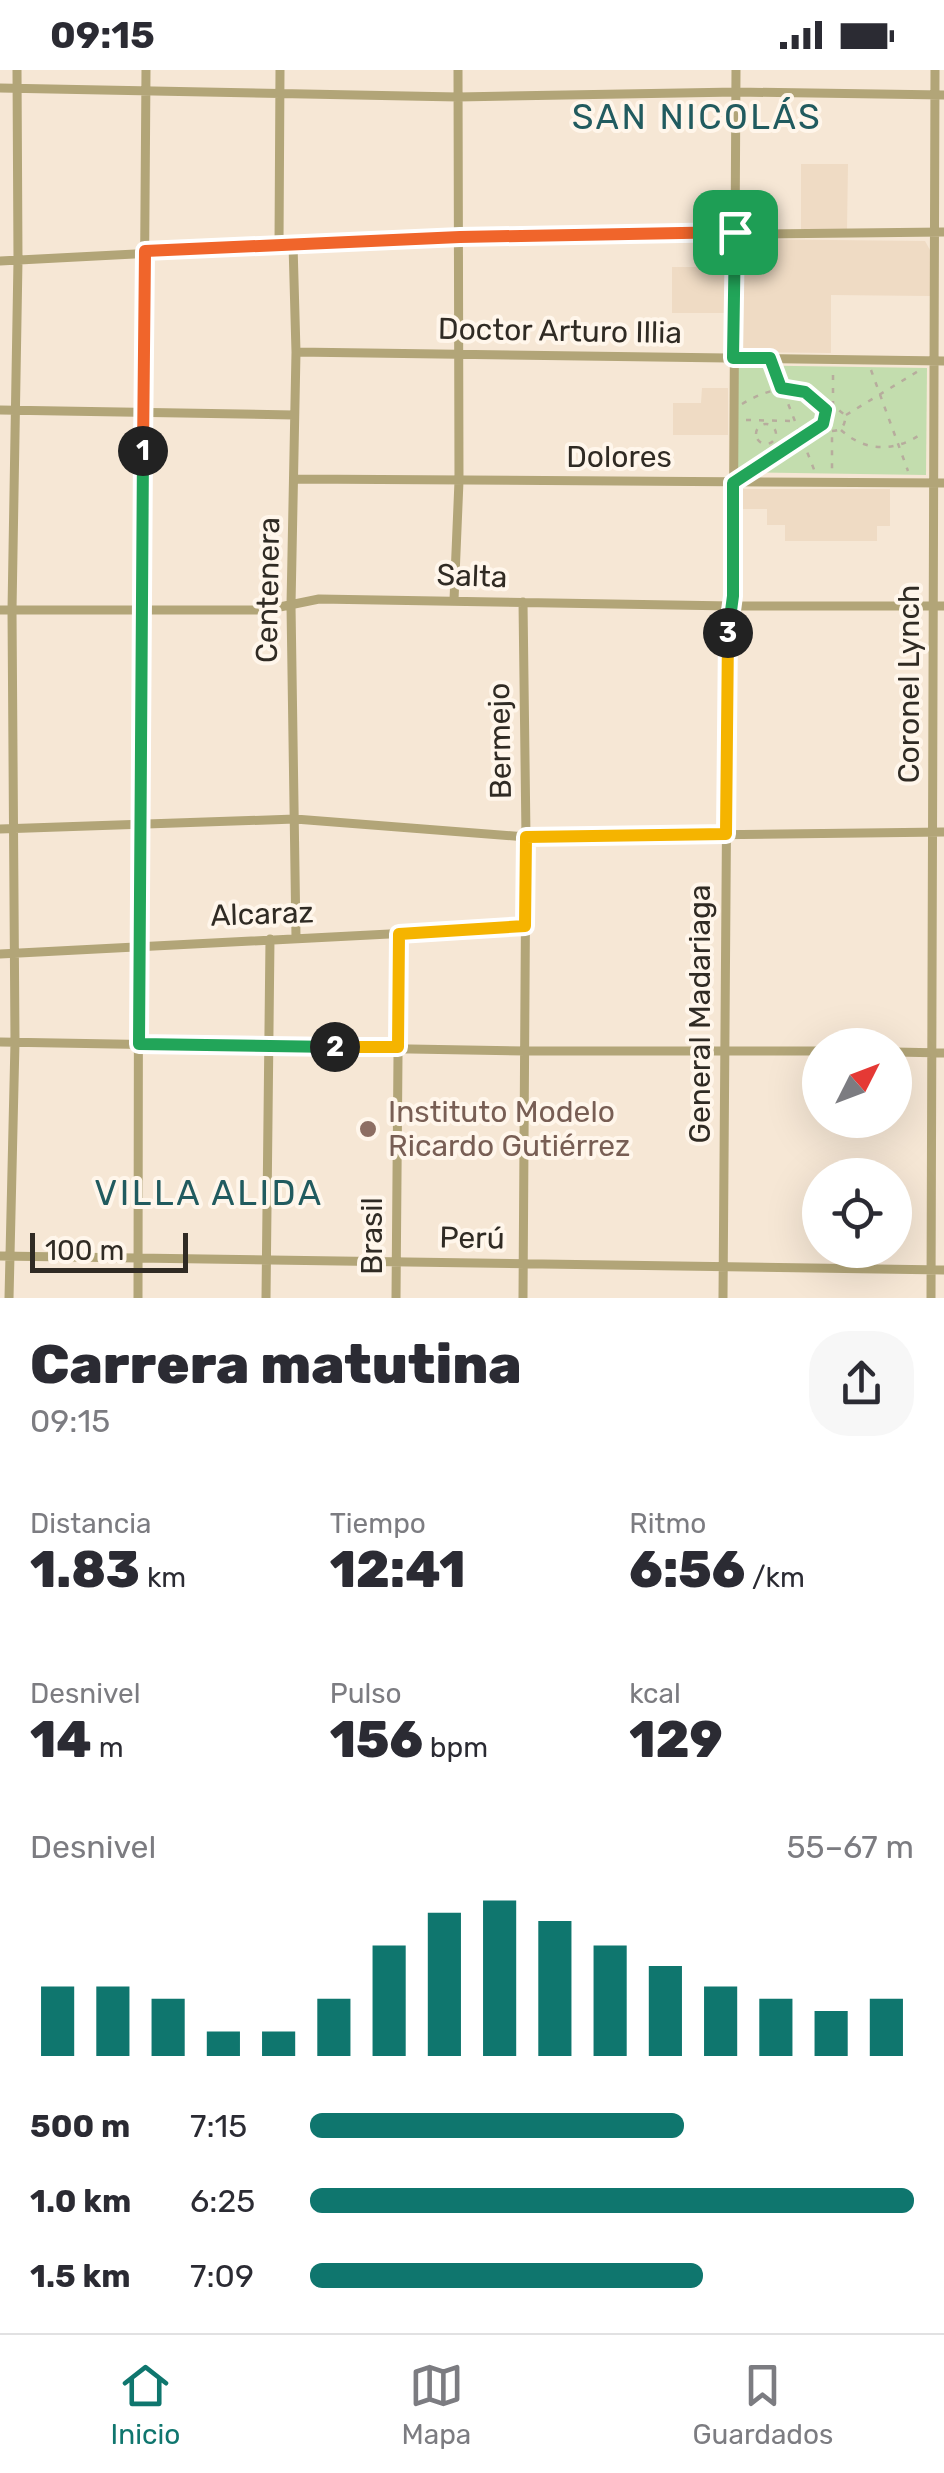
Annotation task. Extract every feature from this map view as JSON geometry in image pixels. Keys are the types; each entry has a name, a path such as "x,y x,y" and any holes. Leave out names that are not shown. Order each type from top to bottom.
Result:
{"street":[{"path":"9,1298 5,1256 15,1042 12,610 18,70"},
{"path":"138,1298 139,638 146,70"},
{"path":"280,70 280,244"},
{"path":"454,600 459,481 458,70"},
{"name":"General Madariaga","path":"723,1298 736,70"},
{"name":"Coronel Lynch","path":"930,1298 939,832 940,483 935,421 940,360 940,95 935,70"},
{"path":"0,88 280,96 736,92 940,95"},
{"path":"0,261 460,237 940,232"},
{"name":"Centenera","path":"292,244 296,352 290,605 296,938"},
{"name":"Doctor Arturo Illia","path":"296,352 940,360"},
{"path":"0,410 294,415"},
{"name":"Dolores","path":"294,478 940,483"},
{"name":"Salta","path":"0,610 265,610 319,599 939,606"},
{"name":"Bermejo","path":"523,602 523,1298"},
{"path":"0,829 295,818 526,837 939,832"},
{"name":"Alcaraz","path":"0,954 525,926"},
{"name":"Brasil","path":"396,1298 399,934"},
{"path":"266,1298 270,939"},
{"path":"0,1042 525,1052 802,1052"},
{"path":"912,1052 944,1053"},
{"name":"Perú","path":"5,1256 944,1270"}],"path":[{"path":"770,358 819,483"},
{"path":"833,359 833,408"},
{"path":"867,360 912,484"},
{"path":"844,416 940,360"},
{"path":"733,415 762,393 781,388 805,392 826,410"},
{"path":"826,410 833,408"},
{"path":"832,431 845,423 844,416 833,408"},
{"path":"733,483 823,424 826,410"},
{"path":"733,415 766,422 794,421"},
{"path":"840,429 867,446 878,448 914,439 935,421"},
{"path":"823,424 832,431"},
{"path":"832,431 832,483"}],"shaded area":[{"path":"801,164 848,164 847,229 801,229"},
{"path":"705,239 727,243 727,313 672,313 672,267 704,267"},
{"path":"746,239 925,241 930,250 930,296 831,295 831,353 748,352 738,343 738,246"},
{"path":"702,388 728,388 728,435 673,435 673,403 701,403"},
{"path":"742,489 890,489 890,526 877,526 877,541 785,541 785,525 767,525 767,509 737,509 737,495"}],"green space":[{"path":"738,365 927,368 926,475 737,472"}],"place":[{"name":"Instituto Modelo Ricardo Gutiérrez","path":"368,1129"}],"district":[{"name":"SAN NICOLÁS","path":"697,117"},
{"name":"VILLA ALIDA","path":"209,1193"}],"route":[{"path":"735,232 733,358 770,358 781,388 805,392 826,410 823,424 733,483 726,834 526,837 525,926 399,934 398,1047 139,1044 139,638 145,251 460,237 735,232"}]}
